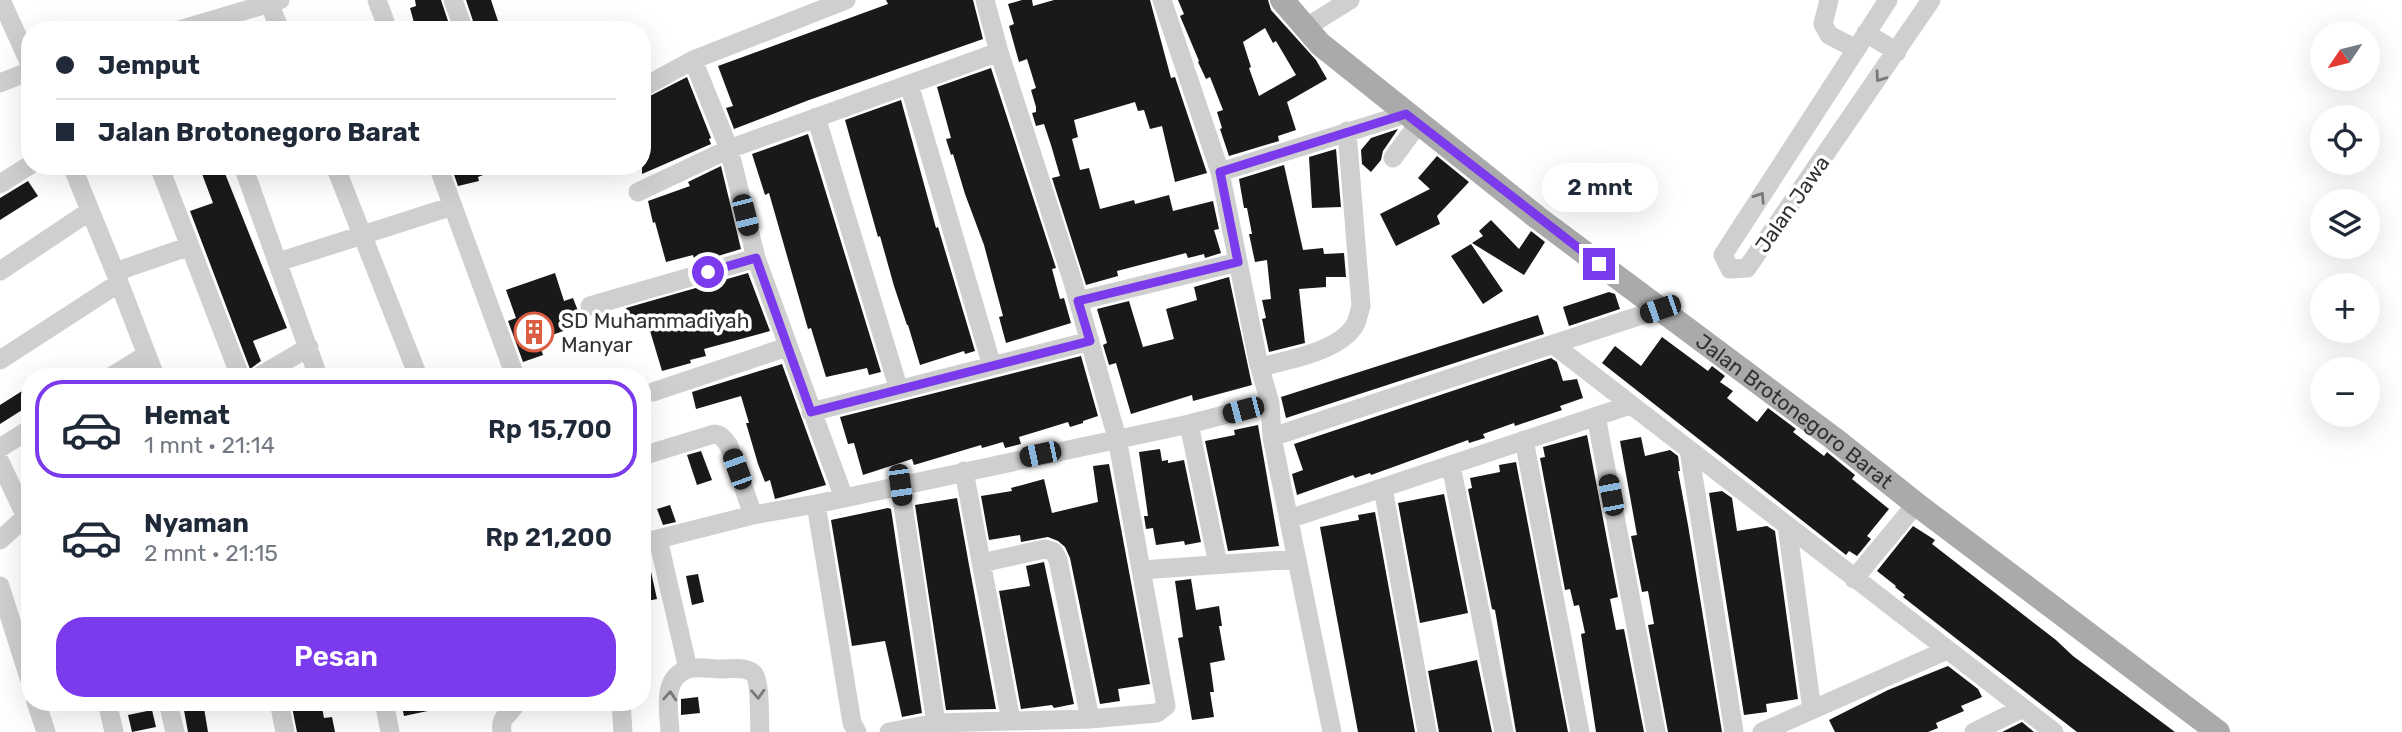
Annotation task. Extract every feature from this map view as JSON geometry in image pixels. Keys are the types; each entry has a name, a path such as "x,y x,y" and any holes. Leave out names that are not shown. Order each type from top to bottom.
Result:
{"main road":[{"name":"Jalan Brotonegoro Barat","path":"1282,0 1320,44 1538,218 1812,422 2218,732"}],"street":[{"path":"1,0 21,44"},
{"path":"377,0 385,21"},
{"path":"453,0 461,21"},
{"path":"651,83 693,60 846,0"},
{"path":"889,732 936,723 1090,719 1157,713 1166,706 1117,438 1078,301 985,0"},
{"path":"1162,0 1220,172 1260,367 1270,402 1272,437 1332,732"},
{"path":"1305,28 1350,0"},
{"path":"1829,0 1824,24 1829,34 1897,52"},
{"name":"Jalan Jawa","path":"1888,0 1723,254 1730,269 1747,268 1931,0"},
{"path":"213,21 272,1 277,21"},
{"path":"638,192 729,149 999,52"},
{"path":"693,60 729,149 756,258 844,498"},
{"path":"0,83 21,75"},
{"path":"909,84 992,366"},
{"path":"816,117 899,390"},
{"path":"1220,172 1348,131 1412,119"},
{"path":"1393,158 1412,119"},
{"path":"1260,367 1327,347 1342,338 1355,325 1360,306 1348,131"},
{"path":"0,184 21,171"},
{"path":"76,175 152,368"},
{"path":"162,175 237,368"},
{"path":"246,175 316,368"},
{"path":"339,175 415,368"},
{"path":"441,175 512,368"},
{"path":"278,262 453,206"},
{"path":"0,271 90,211"},
{"path":"0,360 117,278 190,246"},
{"path":"590,306 756,258"},
{"path":"1078,301 1238,262"},
{"path":"1272,437 1660,309"},
{"path":"811,412 1090,341"},
{"path":"1554,345 2054,732"},
{"path":"274,368 309,347"},
{"path":"653,392 787,347"},
{"path":"125,368 146,355"},
{"path":"651,541 753,515 816,504 1189,424 1270,402"},
{"path":"1289,519 1630,405"},
{"path":"1596,416 1656,732"},
{"path":"1189,424 1218,564"},
{"path":"651,453 714,434 724,437 753,515"},
{"path":"0,448 21,435"},
{"path":"1524,440 1580,732"},
{"path":"1689,450 1734,732"},
{"path":"0,462 21,501"},
{"path":"1451,465 1504,732"},
{"path":"964,471 1011,721"},
{"path":"900,485 936,723"},
{"path":"1383,488 1427,732"},
{"path":"816,504 852,723 857,732"},
{"path":"1854,579 1916,504"},
{"path":"0,540 21,520"},
{"path":"1787,526 1808,719"},
{"path":"651,544 688,669"},
{"path":"981,563 1045,549 1054,552 1058,560 1090,719"},
{"path":"1141,570 1297,559"},
{"path":"0,586 21,652"},
{"path":"1762,732 1808,719 1947,650"},
{"path":"670,732 670,685 674,678 688,669 744,668 753,673 757,681 760,732"},
{"path":"1973,732 2023,708"},
{"path":"39,711 46,732"},
{"path":"109,711 114,732"},
{"path":"170,711 175,732"},
{"path":"281,711 285,732"},
{"path":"386,711 390,732"},
{"path":"502,732 500,723 511,711"},
{"path":"622,711 623,732"}],"building":[{"path":"415,0 441,0 448,21 414,21 410,8 416,6"},
{"path":"466,0 491,0 498,21 473,21"},
{"path":"886,0 973,0 983,39 734,129 726,108 733,106 718,66 888,4"},
{"path":"1032,0 1033,6 1054,0 1150,0 1171,78 1175,77 1207,173 1175,182 1162,126 1150,129 1144,110 1138,111 1135,102 1074,120 1078,137 1072,139 1080,170 1089,168 1100,209 1169,195 1173,211 1213,201 1219,229 1214,230 1221,253 1205,258 1204,254 1188,258 1186,253 1117,271 1118,276 1086,285 1052,178 1060,176 1051,145 1044,124 1036,126 1032,113 1036,112 1036,107 1031,90 1036,88 1027,59 1019,62 1009,26 1014,24 1008,4"},
{"path":"1178,0 1268,0 1271,10 1316,60 1327,79 1287,102 1296,130 1278,136 1279,141 1229,156 1217,112 1223,110 1210,77 1206,79 1198,62 1180,16 1184,14","holes":["1265,28 1273,43 1276,41 1296,75 1259,96 1243,42"]},
{"path":"991,68 1056,268 1052,269 1060,299 1064,298 1071,323 1006,343 999,317 1003,316 984,245 946,139 951,138 937,87"},
{"path":"687,77 711,144 651,170 651,95"},
{"path":"901,100 936,228 938,227 975,351 965,354 964,351 920,365 880,236 878,237 845,120"},
{"path":"1398,129 1371,172 1362,164 1361,150 1371,138"},
{"path":"808,134 881,372 869,375 867,368 826,377 811,328 808,329 769,193 765,195 752,154"},
{"path":"1336,149 1341,207 1312,208 1309,157"},
{"path":"1437,156 1469,182 1437,216 1440,224 1396,246 1380,214 1430,189 1418,178"},
{"path":"1284,165 1303,250 1323,248 1324,254 1344,253 1346,277 1326,277 1326,287 1299,289 1305,343 1269,352 1262,319 1266,318 1262,300 1271,299 1267,260 1255,262 1247,208 1244,208 1239,179"},
{"path":"721,166 741,249 695,263 693,255 666,262 648,201 690,186 688,182"},
{"path":"202,175 226,175 287,328 253,341 261,361 251,368 190,211 213,203"},
{"path":"454,175 483,175 478,177 479,181 458,186"},
{"path":"28,181 38,196 0,220 0,198"},
{"path":"1491,220 1519,249 1531,231 1545,242 1524,275 1472,243 1483,236 1479,231"},
{"path":"1471,244 1503,291 1483,304 1451,256"},
{"path":"555,273 564,301 573,298 583,324 538,340 543,355 523,362 508,321 516,318 506,290"},
{"path":"748,273 770,331 704,349 706,356 662,371 648,324 632,329 626,308"},
{"path":"1229,277 1252,385 1193,401 1192,395 1131,414 1116,363 1109,365 1103,345 1107,343 1097,309 1129,301 1143,347 1174,339 1166,309 1197,300 1194,287"},
{"path":"1609,292 1615,294 1620,309 1569,326 1563,307"},
{"path":"1538,315 1544,334 1286,418 1281,397"},
{"path":"1662,337 1708,371 1712,366 1725,376 1720,382 1733,391 1727,398 1757,422 1768,408 1796,429 1793,432 1824,456 1827,452 1855,475 1852,479 1889,509 1867,536 1871,539 1857,556 1849,551 1846,555 1602,363 1615,346 1641,366"},
{"path":"1081,356 1098,416 1083,423 1070,427 1068,422 1019,437 1021,444 1005,448 1003,442 982,448 981,445 914,465 912,459 863,475 854,443 848,444 840,417"},
{"path":"1551,358 1557,362 1563,381 1577,379 1583,398 1560,406 1562,410 1483,434 1485,438 1469,443 1468,440 1371,475 1370,473 1355,478 1353,475 1297,495 1292,474 1303,470 1294,444"},
{"path":"782,364 826,485 775,499 770,480 765,482 758,464 741,396 696,409 692,392"},
{"path":"21,392 21,411 0,424 0,405"},
{"path":"1258,425 1279,546 1228,551 1205,441 1235,435 1234,430"},
{"path":"1587,435 1618,597 1610,599 1616,630 1624,629 1644,732 1596,732 1581,634 1585,633 1579,605 1574,606 1570,589 1565,590 1540,458 1545,457 1543,447"},
{"path":"1641,437 1645,456 1670,450 1678,456 1678,471 1722,732 1668,732 1648,625 1654,624 1648,591 1642,592 1631,536 1637,535 1620,441"},
{"path":"1160,449 1162,461 1168,460 1168,463 1184,460 1201,542 1185,545 1184,541 1156,545 1153,528 1146,529 1144,516 1148,516 1139,452"},
{"path":"701,451 712,480 697,485 687,455"},
{"path":"1516,462 1568,732 1516,732 1495,610 1492,609 1468,489 1472,488 1470,478 1500,472 1499,465"},
{"path":"1109,464 1150,684 1118,689 1120,701 1100,704 1070,558 1065,547 1048,537 1021,542 1020,535 989,540 981,496 1012,491 1011,488 1044,479 1052,513 1098,502 1093,466"},
{"path":"1722,491 1732,498 1737,531 1767,526 1775,531 1798,699 1766,704 1767,712 1744,715 1709,493"},
{"path":"1444,494 1468,613 1420,623 1398,503"},
{"path":"957,498 996,709 946,710 915,505"},
{"path":"670,505 676,522 663,525 657,509"},
{"path":"891,509 922,713 902,717 885,641 852,646 831,520"},
{"path":"1375,512 1415,732 1358,732 1320,527 1359,520 1358,515"},
{"path":"1913,526 1935,540 1932,544 2073,656 2175,732 2077,732 1903,597 1905,595 1896,586 1877,571"},
{"path":"1044,562 1074,704 1054,708 1052,705 1021,709 999,591 1030,586 1026,566"},
{"path":"651,572 657,599 651,600"},
{"path":"698,574 704,602 692,605 686,576"},
{"path":"1191,579 1196,610 1219,606 1222,626 1219,626 1225,660 1210,663 1214,692 1210,692 1214,717 1192,720 1178,638 1183,637 1175,581"},
{"path":"1477,660 1492,732 1439,732 1428,671"},
{"path":"1948,666 1978,689 1982,697 1961,706 1964,711 1936,723 1938,728 1928,732 1835,732 1829,720 1888,690"},
{"path":"698,697 700,713 681,715 681,699"},
{"path":"152,711 156,727 132,732 128,715"},
{"path":"184,711 204,711 208,732 188,732"},
{"path":"293,711 323,711 324,718 332,717 335,732 297,732"},
{"path":"403,711 428,711 404,716"},
{"path":"2022,722 2034,732 2002,732"}],"place":[{"name":"SD Muhammadiyah Manyar","path":"534,332"}],"route":[{"path":"708,272 756,258 811,412 1090,341 1078,301 1238,262 1220,172 1406,114 1599,264"}]}
